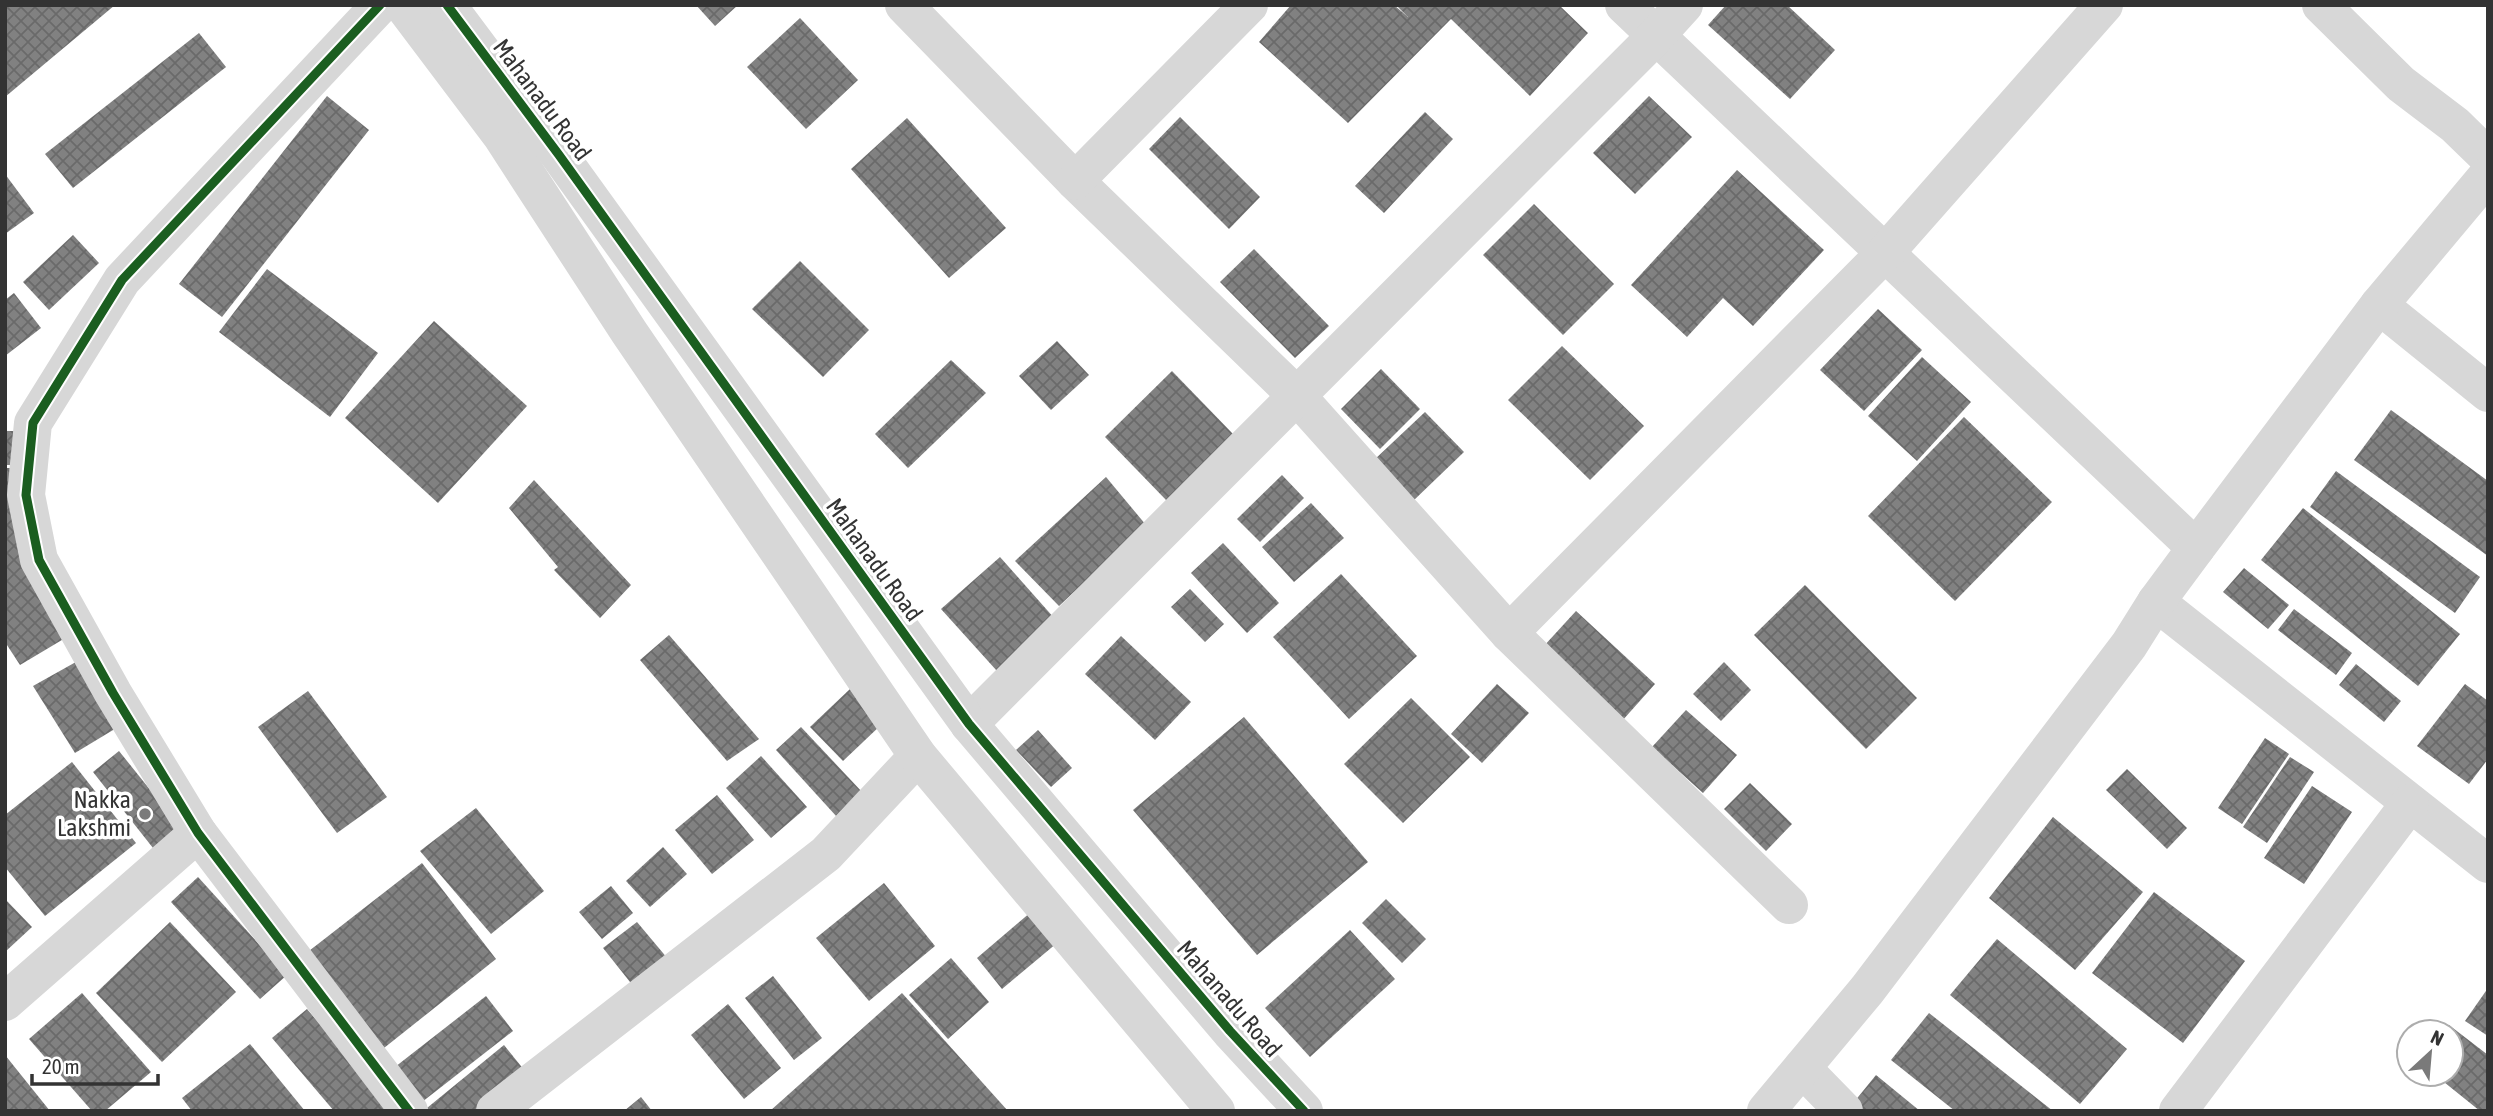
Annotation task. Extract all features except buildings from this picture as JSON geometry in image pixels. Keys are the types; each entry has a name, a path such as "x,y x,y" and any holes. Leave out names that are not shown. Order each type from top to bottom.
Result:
{"street":[{"path":"380,5 122,279 33,423 26,495 39,560 113,693 198,833 409,1111"},
{"path":"403,5 501,135 629,332 918,756 1216,1111"},
{"name":"Mahanadu Road","path":"447,5 568,166 969,724 1230,1031 1304,1111"},
{"path":"904,5 1075,181 1296,395 1509,633 1789,905"},
{"path":"1075,181 1249,5"},
{"path":"1623,5 2196,548"},
{"path":"969,724 1684,5"},
{"path":"1509,633 1885,253 2104,5"},
{"path":"2321,5 2401,84 2455,125 2488,157"},
{"path":"1766,1111 1867,990 2129,645 2156,602 2379,305 2488,175"},
{"path":"2379,305 2488,393"},
{"path":"2156,602 2488,864"},
{"path":"495,1111 827,854 918,756"},
{"path":"2178,1111 2410,803"},
{"path":"5,1002 198,833"},
{"path":"1802,1068 1844,1111"}],"cycle path":[{"path":"380,5 122,280 33,423 26,495 39,560 113,693 198,833 409,1111"},
{"path":"447,5 559,155 969,724 1230,1031 1304,1111"}],"place":[{"name":"Nakka Lakshmi","path":"145,814"}]}
